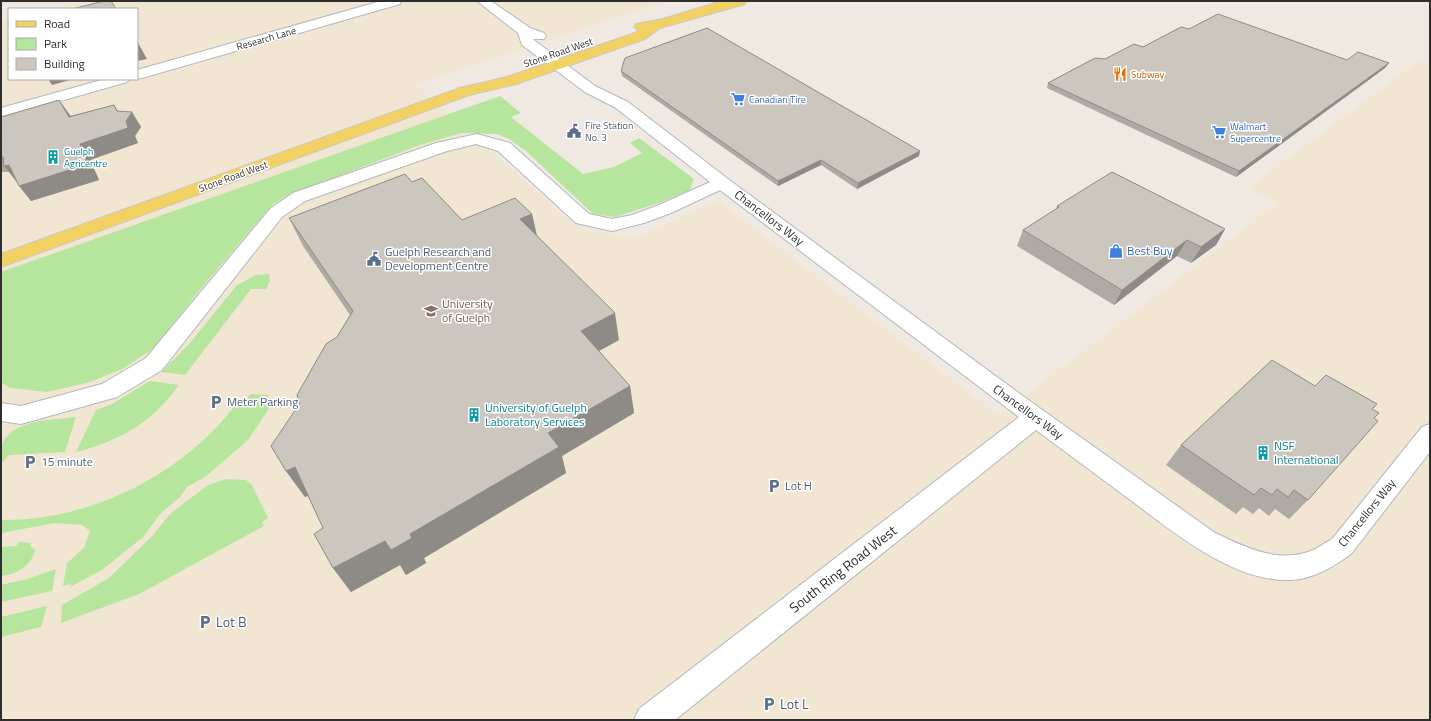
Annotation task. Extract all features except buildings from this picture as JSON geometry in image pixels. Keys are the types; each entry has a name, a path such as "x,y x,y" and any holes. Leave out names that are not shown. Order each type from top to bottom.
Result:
{"main road":[{"name":"Stone Road West","path":"1,260 465,91 511,82 558,56 640,36 655,25 723,3 740,1"}],"street":[{"name":"Research Lane","path":"138,75 395,1"},
{"path":"483,1 525,31 528,42 558,56"},
{"name":"Chancellors Way","path":"558,56 590,89 622,105 722,183 1035,418 1206,541 1235,555 1262,565 1290,569 1312,564 1329,556 1342,546 1430,434"},
{"path":"1,113 118,80"},
{"path":"1,412 21,415 109,391 154,364 276,213 299,196 442,147 478,139 504,147 583,219 612,224 638,219 665,209 722,183"},
{"name":"South Ring Road West","path":"650,720 1035,418"}],"shaded area":[{"name":"University of Guelph","path":"84,1 667,1 416,85 580,230 637,237 718,201 999,416 1278,203 1248,188 1421,60 1430,64 1430,720 1,720 1,21 8,19 8,80 138,80 138,8 55,8"}],"green space":[{"path":"500,96 521,113 511,117 583,174 614,167 642,153 630,143 639,138 694,179 690,190 659,203 615,217 593,214 526,151 509,139 497,134 461,133 417,146 288,195 272,205 203,286 153,349 122,369 90,382 47,392 10,388 1,382 1,272"},
{"path":"269,274 270,281 266,289 251,289 185,375 161,372 189,344 237,285 256,275"},
{"path":"150,381 179,385 158,410 134,428 108,442 76,452 96,410 112,404"},
{"path":"251,394 269,395 265,403 272,404 248,440 205,477 187,487 180,497 160,514 143,537 102,570 70,587 71,584 63,586 67,563 84,548 90,531 82,525 55,523 1,533 1,520 35,518 69,512 102,502 133,488 163,471 191,451 216,428 238,402 243,402"},
{"path":"76,417 65,452 9,455 1,464 1,448 5,438 12,431 22,426 44,420"},
{"path":"227,479 246,480 252,485 268,518 262,522 264,526 139,594 61,623 62,605 109,578 152,536 170,514 208,485"},
{"path":"19,542 31,543 30,546 35,550 31,560 27,565 18,571 1,576 1,547 16,546"},
{"path":"56,569 52,591 1,602 1,585 27,579"},
{"path":"47,606 41,627 1,637 1,617"}],"place":[{"name":"Subway","path":"1120,74"},
{"name":"Canadian Tire","path":"738,99"},
{"name":"Fire Station No. 3","path":"574,131"},
{"name":"Walmart Supercentre","path":"1219,132"},
{"name":"Guelph Agricentre","path":"53,157"},
{"name":"Best Buy","path":"1116,251"},
{"name":"Guelph Research and Development Centre","path":"374,259"},
{"name":"University of Guelph","path":"431,311"},
{"name":"Meter Parking","path":"216,402"},
{"name":"University of Guelph Laboratory Services","path":"474,415"},
{"name":"NSF International","path":"1263,453"},
{"name":"15 minute","path":"30,462"},
{"name":"Lot H","path":"774,486"},
{"name":"Lot B","path":"205,622"},
{"name":"Lot L","path":"769,704"}]}
